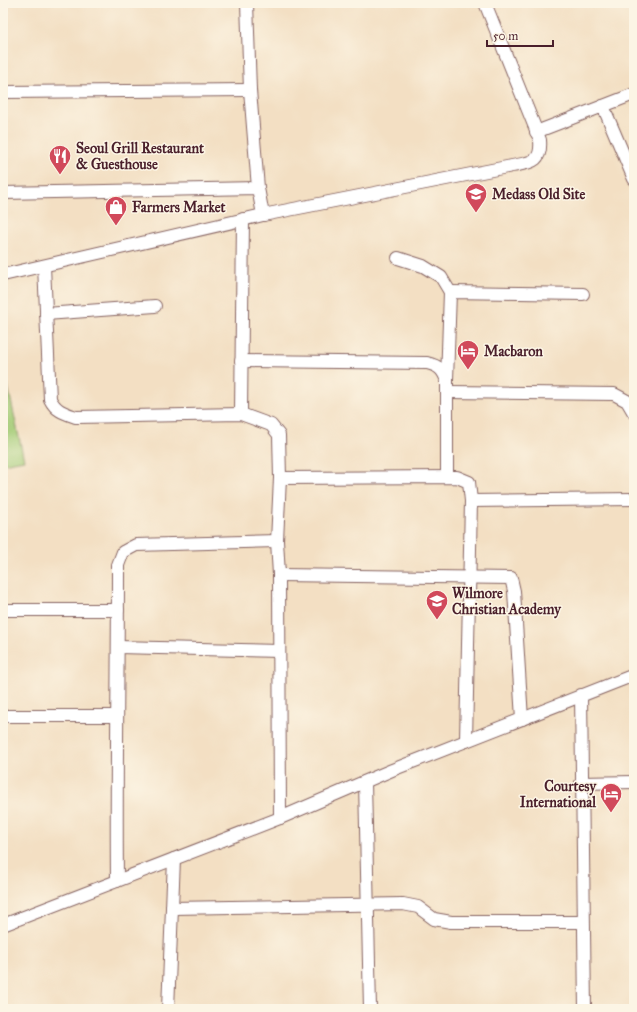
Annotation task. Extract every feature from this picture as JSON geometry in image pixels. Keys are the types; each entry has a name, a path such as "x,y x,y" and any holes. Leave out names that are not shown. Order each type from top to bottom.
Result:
{"street":[{"path":"247,3 250,90 258,188 263,215"},
{"path":"3,275 243,219 527,163 534,160 540,154 540,140 485,3"},
{"path":"3,92 250,90"},
{"path":"536,132 634,94"},
{"path":"603,106 634,179"},
{"path":"3,193 258,188"},
{"path":"241,414 243,219"},
{"path":"398,258 423,266 441,277 450,292 447,476"},
{"path":"44,266 50,399 54,407 61,412 76,417 241,414 271,425 279,435 280,478 277,541 279,575 280,818"},
{"path":"450,292 583,294"},
{"path":"46,314 155,306"},
{"path":"241,361 427,363 438,366 444,371 448,386"},
{"path":"448,386 614,394 627,401 634,413"},
{"path":"280,478 447,476 457,477 469,482 471,501 466,741"},
{"path":"471,501 634,499"},
{"path":"117,881 116,716 118,565 123,552 136,545 277,541"},
{"path":"279,575 470,576 511,578 513,582 522,719"},
{"path":"3,610 118,610"},
{"path":"118,647 279,651"},
{"path":"3,925 280,818 466,741 634,675"},
{"path":"581,695 585,1009"},
{"path":"3,716 116,716"},
{"path":"365,782 370,1009"},
{"path":"581,783 634,782"},
{"path":"168,1009 174,859"},
{"path":"172,908 367,906 403,904 418,907 434,919 451,922 583,922"}],"green space":[{"path":"3,364 24,460 3,464"}],"place":[{"name":"Seoul Grill Restaurant & Guesthouse","path":"60,176"},
{"name":"Medass Old Site","path":"476,214"},
{"name":"Farmers Market","path":"116,226"},
{"name":"Macbaron","path":"468,370"},
{"name":"Wilmore Christian Academy","path":"437,620"},
{"name":"Courtesy International","path":"611,814"}]}
